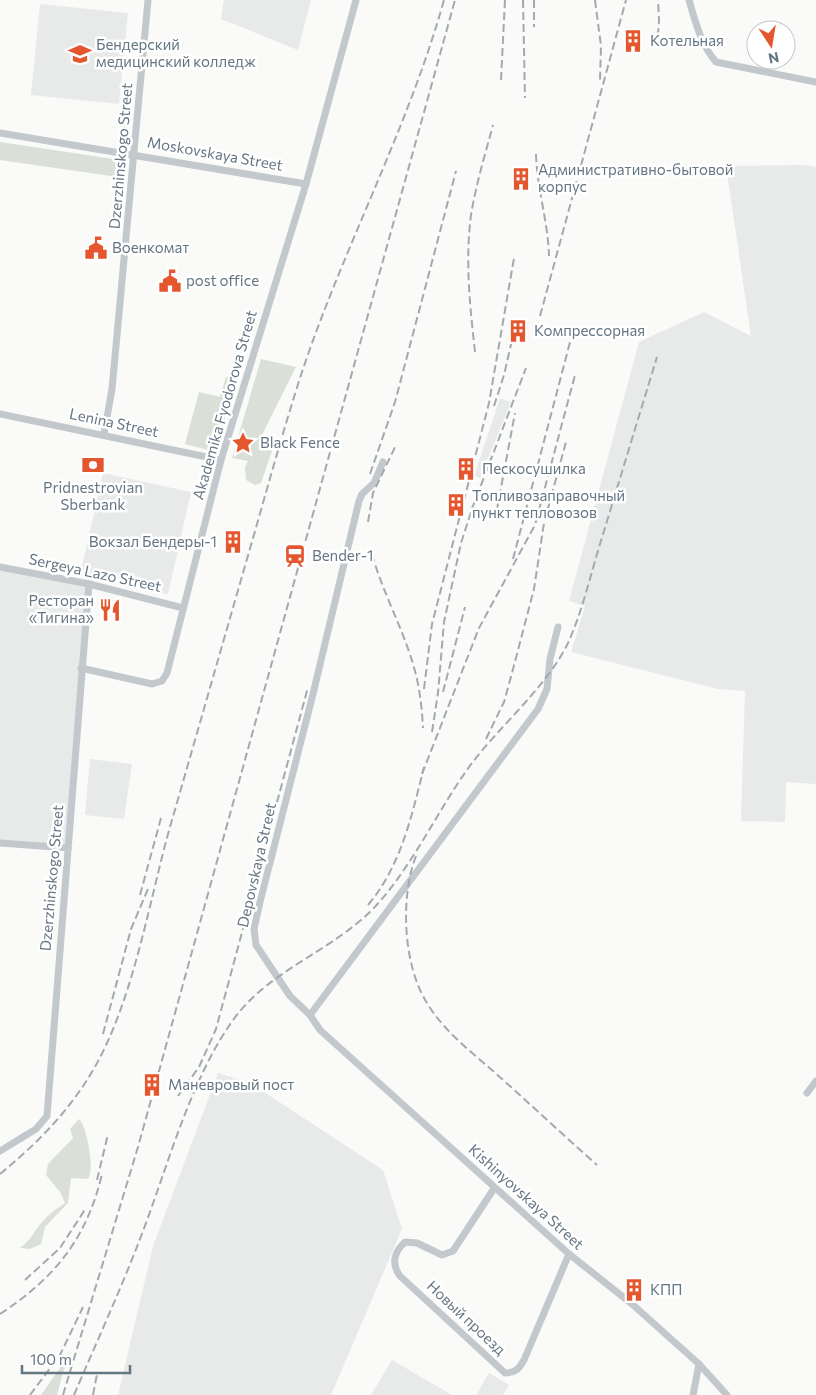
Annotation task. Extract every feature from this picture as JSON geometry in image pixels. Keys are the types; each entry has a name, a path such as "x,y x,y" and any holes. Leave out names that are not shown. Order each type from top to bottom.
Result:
{"street":[{"name":"Dzerzhinskogo Street","path":"104,434 112,389 148,0"},
{"name":"Akademika Fyodorova Street","path":"81,668 146,684 162,681 167,673 222,460 306,184 356,0"},
{"path":"689,0 699,32 716,62 816,82"},
{"name":"Moskovskaya Street","path":"0,133 306,184"},
{"name":"Lenina Street","path":"0,414 104,434 222,460"},
{"name":"Depovskaya Street","path":"310,1015 290,996 256,945 254,929 359,500 362,494 374,483 383,462"},
{"name":"Sergeya Lazo Street","path":"0,567 89,584 183,608"},
{"name":"Dzerzhinskogo Street","path":"0,1151 36,1129 46,1116 78,743 81,668 89,584"},
{"path":"310,1015 403,893 540,704 547,689 550,659 558,627"},
{"path":"0,843 68,848"},
{"name":"Kishinyovskaya Street","path":"310,1015 320,1030 568,1254 632,1304 699,1364 727,1395"},
{"path":"807,1093 816,1081"},
{"name":"Новый проезд","path":"495,1188 454,1251 442,1255 417,1243 405,1242 395,1257 394,1264 400,1276 505,1373 512,1373 519,1369 524,1360 568,1254"},
{"path":"693,1395 699,1364"}],"shaded area":[{"path":"224,0 311,0 298,50 221,19"},
{"name":"Бендерский медицинский колледж","path":"40,4 128,13 119,104 31,95"},
{"path":"0,142 120,160 118,177 0,160"},
{"path":"803,165 816,167 816,784 786,782 785,822 741,821 745,691 718,689 571,652 585,606 569,601 639,342 704,312 751,336 726,166"},
{"path":"261,359 296,367 262,435 273,441 273,448 261,483 255,485 246,480 245,467 248,461 232,458"},
{"path":"226,377 235,380 216,452 185,444 199,392 220,397"},
{"path":"500,398 511,402 480,478 474,476"},
{"path":"103,473 191,492 168,594 80,575"},
{"path":"0,567 89,584 68,848 0,843"},
{"path":"90,759 132,764 124,819 85,815"},
{"path":"218,1073 250,1083 383,1170 402,1229 331,1395 118,1395 153,1246"},
{"path":"79,1119 85,1130 89,1148 91,1167 88,1179 71,1178 68,1203 45,1227 41,1244 30,1249 20,1248 44,1220 65,1203 60,1192 46,1175 48,1164 73,1138 70,1129"},
{"path":"67,1358 57,1395 41,1395"},
{"path":"392,1360 452,1395 371,1395"},
{"path":"489,1373 509,1385 503,1395 476,1395"}],"railway":[{"path":"0,1174 41,1137 76,1096 96,1065 120,1011 130,982 168,834 301,375 336,281 412,95 444,0"},
{"path":"63,1395 138,1147 455,0"},
{"path":"501,80 505,0"},
{"path":"523,0 525,98"},
{"path":"534,0 534,27"},
{"path":"595,0 601,46 600,80"},
{"path":"540,316 626,0"},
{"path":"657,48 658,0"},
{"path":"475,352 469,284 469,232 475,192 493,125"},
{"path":"536,154 549,256"},
{"path":"370,474 395,402 456,171"},
{"path":"424,689 432,624 489,403 514,258"},
{"path":"513,559 574,327"},
{"path":"494,406 512,340"},
{"path":"74,1395 135,1252 192,1097 216,1046 231,1023 246,1004 264,988 345,933 381,900 406,867 472,763 549,674 568,643 582,607 657,357"},
{"path":"432,732 438,693 444,622 461,543 473,506 526,368"},
{"path":"422,774 479,628 535,525 575,375"},
{"path":"497,509 515,413"},
{"path":"486,739 504,702 512,673 534,589 544,523 566,442"},
{"path":"368,522 373,493 396,445"},
{"path":"372,554 415,671 421,700 423,728"},
{"path":"443,692 465,607"},
{"path":"178,1096 199,1067 216,1029 308,687"},
{"path":"368,905 389,874 397,857 410,821 424,767"},
{"path":"140,895 161,818"},
{"path":"416,856 408,891 406,931 413,970 427,1003 433,1013 457,1039 597,1165"},
{"path":"103,1034 131,929 148,889"},
{"path":"97,1180 108,1134"},
{"path":"0,1314 37,1286 66,1254 78,1237 87,1218 96,1197 102,1174"},
{"path":"25,1280 60,1248 86,1208"},
{"path":"30,1395 60,1355 83,1307"},
{"path":"93,1395 97,1374"}],"place":[{"name":"Котельная","path":"633,41"},
{"name":"Бендерский медицинский колледж","path":"80,54"},
{"name":"Административно-бытовой корпус","path":"521,179"},
{"name":"Военкомат","path":"96,248"},
{"name":"post office","path":"170,281"},
{"name":"Компрессорная","path":"518,331"},
{"name":"Black Fence","path":"243,443"},
{"name":"Pridnestrovian Sberbank","path":"93,465"},
{"name":"Пескосушилка","path":"466,469"},
{"name":"Топливозаправочный пункт тепловозов","path":"456,505"},
{"name":"Вокзал Бендеры-1","path":"233,542"},
{"name":"Bender-1","path":"295,556"},
{"name":"Ресторан «Тигина»","path":"110,610"},
{"name":"Маневровый пост","path":"152,1085"},
{"name":"КПП","path":"634,1290"}]}
